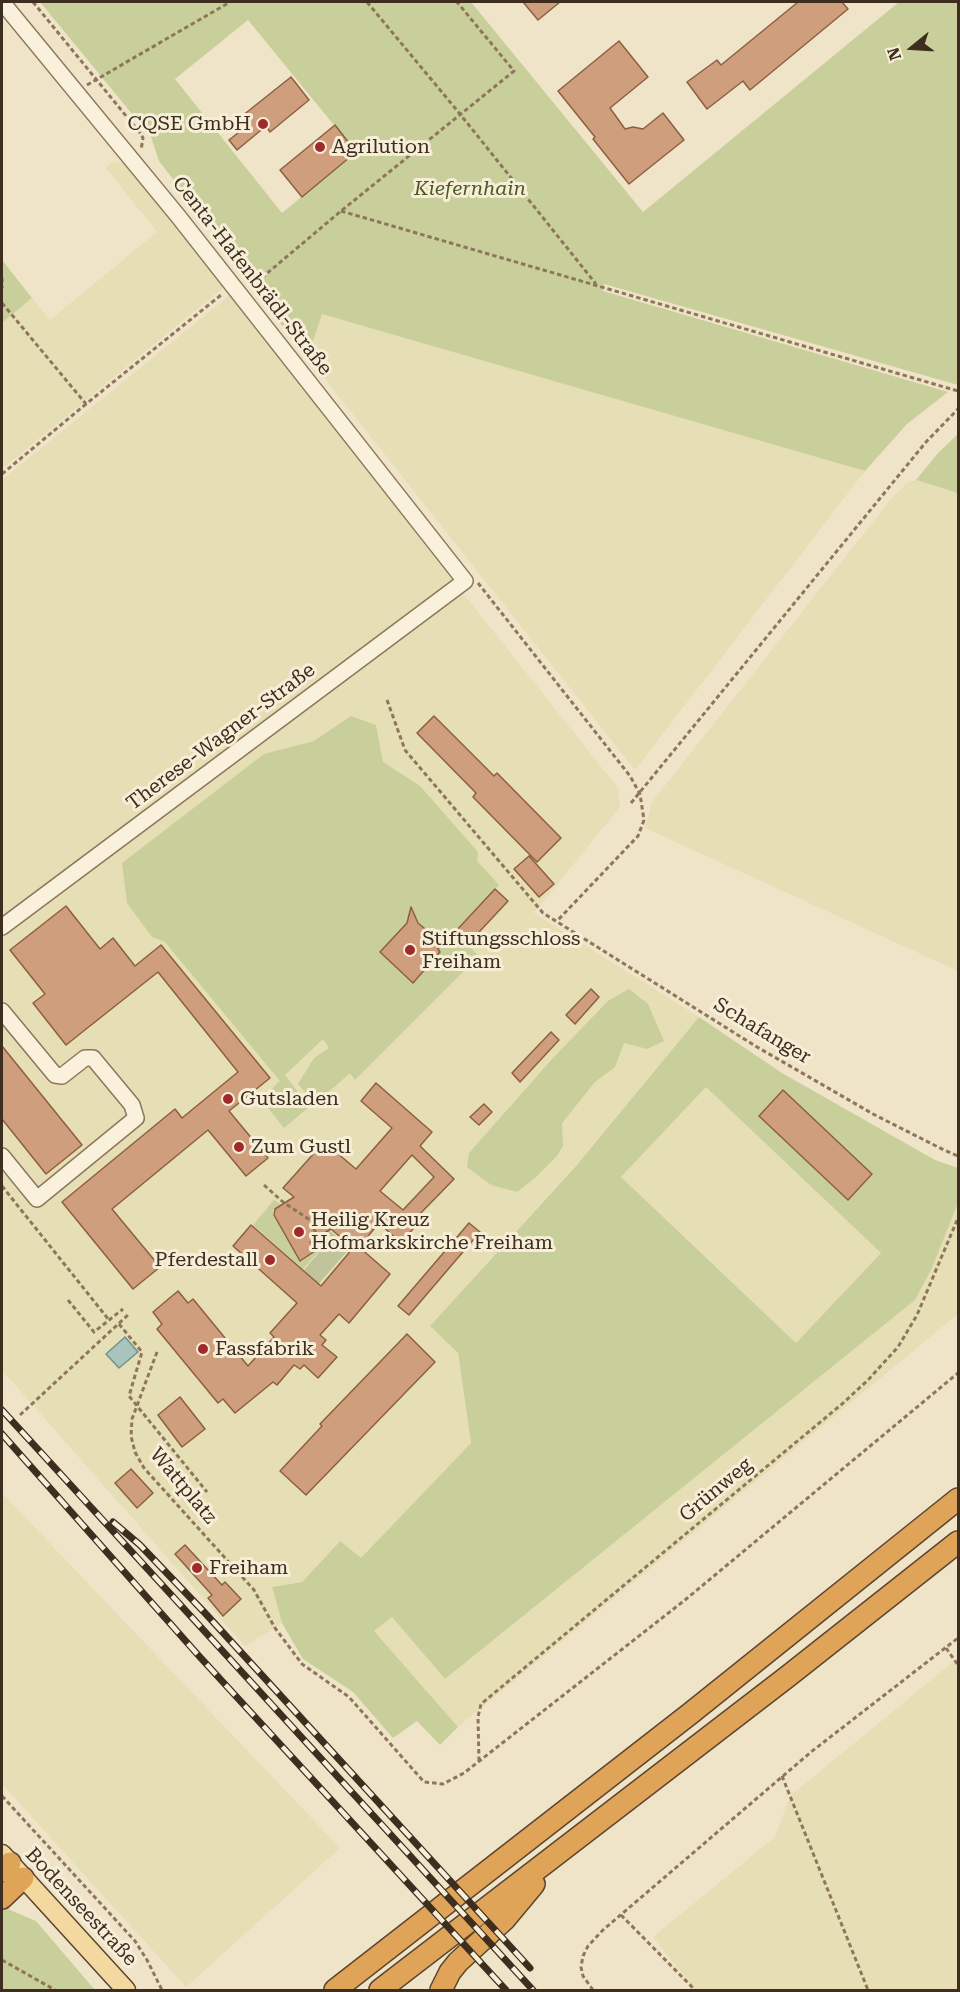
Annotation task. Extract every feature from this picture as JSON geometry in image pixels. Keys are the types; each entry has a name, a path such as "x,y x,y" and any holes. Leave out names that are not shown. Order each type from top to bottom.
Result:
{"highway":[{"path":"335,1990 691,1713 958,1498"},
{"path":"380,1990 958,1542"},
{"path":"441,1990 458,1962 504,1920 557,1855"},
{"path":"2,1898 9,1866"}],"main road":[{"name":"Bodenseestraße","path":"9,1866 126,1990"}],"street":[{"name":"Centa-Hafenbrädl-Straße","path":"2,2 233,285 465,581"},
{"name":"Therese-Wagner-Straße","path":"2,927 465,581"},
{"path":"2,1011 55,1076 62,1076 86,1058 93,1058 132,1105 136,1118 37,1199 2,1156"}],"path":[{"path":"76,93 96,78 230,2"},
{"path":"367,2 597,285"},
{"path":"2,474 233,285 240,280 265,275 341,210 514,71 458,2"},
{"path":"341,210 958,391"},
{"path":"2,278 2,288"},
{"path":"2,303 86,404"},
{"path":"631,803 926,442 958,410"},
{"name":"Schafanger","path":"387,700 405,750 543,913 757,1047 873,1114 958,1156"},
{"path":"557,921 638,836 644,820 640,794"},
{"path":"264,1185 283,1202 310,1220 320,1242 314,1246"},
{"path":"2,1186 109,1320"},
{"name":"Grünweg","path":"479,1761 477,1717 481,1704 842,1404 898,1347 917,1315 958,1218"},
{"path":"68,1300 94,1332 123,1309"},
{"path":"21,1415 128,1315"},
{"path":"119,1324 142,1352 129,1396 207,1492"},
{"name":"Wattplatz","path":"157,1352 132,1419 131,1436 135,1452 144,1468 254,1590 275,1628 302,1664 349,1697 424,1782 443,1784 464,1773 685,1600 958,1372"},
{"path":"593,1990 583,1976 581,1967 582,1956 596,1938 782,1776 958,1638"},
{"path":"946,1648 958,1665"},
{"path":"782,1776 868,1990"},
{"path":"2,1797 135,1941 162,1990"},
{"path":"621,1915 695,1990"},
{"path":"2,1960 55,1990"}],"shaded area":[{"path":"113,162 127,163 224,287 2,469 2,323 32,298 50,320 157,232 106,168"},
{"path":"230,295 618,788 620,807 534,913 699,1017 575,1166 430,1326 458,1353 471,1443 361,1559 339,1541 302,1582 272,1587 282,1623 245,1646 2,1370 2,480"},
{"path":"321,313 865,471 635,770 306,355"},
{"path":"916,480 958,493 958,971 645,828 652,802 891,499 908,482"},
{"path":"706,1087 881,1253 796,1343 621,1177"},
{"path":"958,1203 958,1314 458,1727 374,1631 392,1617 445,1679 915,1300 932,1268"},
{"path":"2,1493 340,1848 186,1987 2,1784"},
{"path":"958,1658 958,1990 695,1990 653,1937 775,1837 790,1796"}],"green space":[{"name":"Kiefernhain","path":"40,2 471,2 643,212 899,2 958,2 958,385 604,284 603,291 948,392 907,424 865,471 322,314 306,355 250,286 273,271 246,274 159,161 151,137","holes":["248,20 356,152 282,213 175,79"]},
{"path":"2,260 32,298 2,323"},
{"path":"958,434 958,493 916,480 938,453"},
{"path":"351,716 376,725 383,762 420,786 478,852 477,861 499,885 454,932 479,956 355,1080 350,1073 315,1104 298,1084 314,1058 329,1048 323,1039 285,1075 309,1107 284,1128 261,1099 280,1081 165,942 152,937 127,903 122,863 264,754 314,741"},
{"path":"629,989 648,1004 664,1041 647,1049 624,1043 615,1067 595,1082 562,1123 563,1146 557,1156 517,1192 491,1185 467,1167 469,1153 553,1058 608,1001"},
{"path":"699,1017 782,1073 935,1160 958,1168 958,1203 932,1268 915,1300 445,1679 392,1617 374,1631 458,1727 440,1745 417,1721 393,1738 353,1692 303,1659 282,1623 272,1587 302,1582 340,1541 361,1558 471,1443 458,1353 430,1326 575,1167","holes":["706,1087 881,1253 796,1343 621,1177","783,1091 872,1174 848,1200 759,1116"]},
{"path":"274,1200 282,1205 273,1210 273,1215 303,1260 318,1248 320,1250 303,1269 253,1225"},
{"path":"323,1225 350,1248 315,1288 306,1281 310,1276 304,1270 327,1243 319,1231"},
{"path":"2,1900 10,1910 36,1921 95,1990 2,1990"}],"water":[{"path":"125,1337 138,1352 119,1368 106,1354"}],"building":[{"path":"523,2 560,2 538,20"},
{"path":"798,2 842,2 848,9 750,90 743,81 707,109 687,82 717,60 721,65"},
{"path":"619,41 648,77 610,108 625,129 633,127 643,129 663,113 684,140 629,184 558,91"},
{"path":"291,77 309,100 270,132 266,126 237,150 229,140 248,125 242,116"},
{"path":"335,125 356,152 302,197 280,170"},
{"path":"434,716 494,776 497,773 561,838 537,862 473,797 476,793 417,733"},
{"path":"529,856 554,884 539,897 514,869"},
{"path":"495,889 508,901 467,945 454,933"},
{"path":"66,906 100,949 113,938 135,966 161,945 270,1078 229,1111 268,1158 246,1176 208,1130 112,1209 160,1267 133,1289 62,1202 175,1109 182,1118 238,1072 158,972 66,1045 33,1003 45,994 10,950"},
{"name":"Stiftungsschloss Freiham","path":"411,907 418,923 443,944 438,949 440,952 413,983 380,952 407,923"},
{"path":"591,989 599,997 575,1024 566,1015"},
{"path":"551,1032 559,1040 520,1082 512,1073"},
{"path":"2,1046 82,1145 46,1174 2,1119"},
{"path":"376,1083 432,1132 420,1146 454,1179 414,1220 418,1223 401,1243 379,1223 359,1247 390,1274 349,1323 339,1314 320,1335 326,1340 322,1345 337,1357 318,1378 304,1365 300,1369 294,1365 277,1385 273,1382 235,1413 223,1399 218,1403 157,1329 162,1324 153,1312 178,1291 188,1303 193,1299 248,1366 274,1337 270,1333 297,1303 233,1246 251,1225 321,1286 353,1248 331,1229 310,1242 315,1251 300,1261 274,1215 275,1209 294,1197 283,1188 324,1142 356,1169 392,1128 361,1101","holes":["412,1155 434,1177 403,1210 380,1191"]},
{"path":"783,1090 872,1174 848,1200 759,1116"},
{"path":"484,1104 492,1112 479,1125 470,1117"},
{"path":"469,1223 480,1232 409,1315 398,1306"},
{"path":"407,1334 435,1362 306,1495 280,1471 322,1426 320,1424"},
{"path":"180,1397 205,1429 182,1447 158,1415"},
{"path":"131,1469 153,1493 137,1508 115,1483"},
{"name":"Freiham","path":"185,1545 222,1585 225,1582 241,1599 223,1616 208,1598 212,1595 175,1554"}],"railway":[{"path":"2,1410 533,1990"},
{"path":"2,1434 199,1656 506,1990"},
{"path":"113,1522 140,1545 205,1613 530,1968"}],"place":[{"name":"CQSE GmbH","path":"263,124"},
{"name":"Agrilution","path":"320,147"},
{"name":"Stiftungsschloss Freiham","path":"410,950"},
{"name":"Gutsladen","path":"228,1099"},
{"name":"Zum Gustl","path":"239,1147"},
{"name":"Heilig Kreuz Hofmarkskirche Freiham","path":"299,1232"},
{"name":"Pferdestall","path":"270,1260"},
{"name":"Fassfabrik","path":"203,1349"},
{"name":"Freiham","path":"197,1568"}]}
